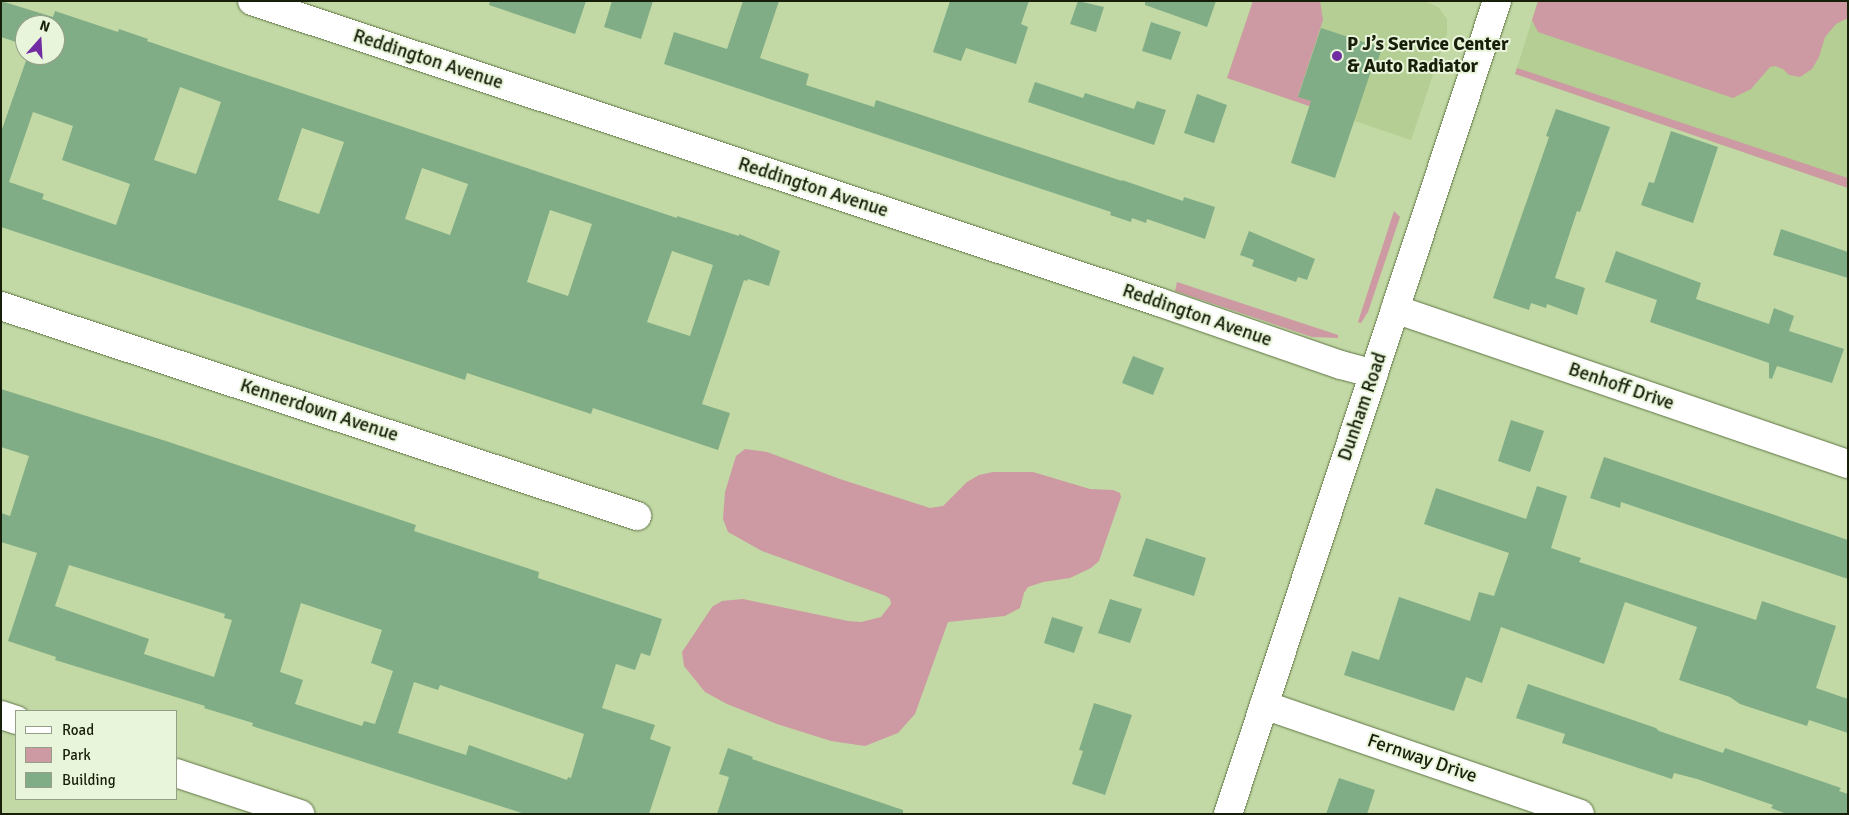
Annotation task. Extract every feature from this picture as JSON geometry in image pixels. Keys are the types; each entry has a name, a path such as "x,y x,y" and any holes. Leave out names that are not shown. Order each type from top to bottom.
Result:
{"street":[{"name":"Reddington Avenue","path":"252,1 1159,302 1341,365 1374,374"},
{"name":"Dunham Road","path":"1228,814 1497,1"},
{"name":"Kennerdown Avenue","path":"1,306 637,516"},
{"name":"Benhoff Drive","path":"1395,309 1848,464"},
{"name":"Fernway Drive","path":"1264,705 1580,814"},
{"path":"1,715 15,720"},
{"path":"178,774 300,814"}],"shaded area":[{"name":"P J’s Service Center & Auto Radiator","path":"1253,1 1424,1 1438,7 1447,19 1447,33 1411,140 1227,78"},
{"path":"1538,1 1848,1 1848,188 1515,74"}],"green space":[{"path":"1253,1 1320,1 1323,20 1298,96 1356,116 1353,121 1227,78"},
{"path":"1538,1 1848,1 1848,18 1836,24 1825,37 1819,57 1812,69 1800,77 1789,75 1783,69 1775,66 1770,67 1751,89 1733,98 1538,32 1532,20"},
{"path":"1517,68 1848,178 1848,188 1515,74"},
{"path":"1394,211 1400,217 1368,312 1361,323 1358,322"},
{"path":"1177,282 1338,335 1338,338 1312,337 1175,291"},
{"path":"745,449 767,452 840,479 930,508 943,506 967,482 979,475 993,472 1033,472 1090,489 1113,490 1120,493 1121,497 1099,561 1091,568 1070,578 1043,582 1028,587 1024,593 1020,608 1005,616 948,622 915,714 898,733 865,746 831,741 777,724 727,704 705,692 684,666 682,652 712,607 722,601 743,599 848,621 861,622 881,617 891,604 890,599 886,596 762,551 728,532 723,519 725,492 736,456"}],"building":[{"path":"1,1 46,15 15,15 15,42 1,37"},
{"path":"490,1 586,1 575,34 489,5"},
{"path":"612,1 653,1 641,39 604,27"},
{"path":"743,1 779,1 760,58 809,74 806,85 874,107 876,100 1183,201 1184,197 1215,207 1205,239 1147,219 1146,223 1132,218 1131,222 1110,215 1111,212 664,64 674,32 727,49"},
{"path":"950,1 1029,1 1021,24 1028,27 1016,64 966,48 961,61 933,52"},
{"path":"1078,1 1104,7 1096,32 1070,24"},
{"path":"1145,1 1216,1 1207,27 1145,5"},
{"path":"55,11 118,32 119,29 148,39 147,41 223,67 677,218 677,216 739,236 739,234 780,251 769,286 748,279 747,281 744,280 702,404 730,413 718,450 593,408 591,414 467,373 465,380 1,227 1,132 24,65 65,65 65,15 54,15","holes":["180,87 221,102 196,174 154,160","33,112 73,126 62,160 130,184 116,225 42,199 44,194 9,182","302,128 344,142 319,214 278,200","422,168 468,184 450,235 405,219","550,210 592,224 568,296 527,282","672,251 713,265 690,336 647,322"]},
{"path":"1151,22 1181,32 1171,60 1142,51"},
{"path":"1321,28 1382,48 1374,72 1371,71 1335,178 1291,163 1311,101 1298,97"},
{"path":"1035,82 1083,98 1085,93 1134,109 1137,101 1166,110 1154,145 1028,102"},
{"path":"1197,94 1227,105 1214,143 1184,133"},
{"path":"1556,109 1610,127 1580,212 1577,211 1555,278 1585,288 1577,315 1547,304 1546,308 1531,303 1529,310 1493,298 1549,137 1546,136"},
{"path":"1671,131 1718,147 1693,223 1641,205 1649,182 1654,183"},
{"path":"1781,229 1848,252 1848,278 1773,255"},
{"path":"1249,231 1315,259 1307,280 1298,277 1296,282 1252,266 1254,260 1240,255"},
{"path":"1616,251 1701,283 1696,299 1769,324 1774,308 1794,316 1789,331 1844,349 1832,383 1777,366 1772,379 1769,378 1769,363 1650,322 1657,300 1605,282"},
{"path":"1133,356 1164,368 1153,395 1122,383"},
{"path":"1,389 169,442 416,525 414,531 539,572 538,578 662,619 650,656 641,653 635,670 616,664 602,708 655,725 650,739 671,747 649,814 525,814 252,726 253,723 204,708 205,706 55,660 56,657 8,641 37,553 1,542 1,513 10,516 29,456 1,447","holes":["69,565 225,614 224,618 232,620 214,677 144,654 149,639 55,606","301,603 382,630 371,663 393,671 375,724 364,721 362,726 295,704 303,680 280,672","414,682 438,690 440,685 584,734 571,778 568,777 567,780 469,745 466,755 398,733"]},
{"path":"1511,420 1544,431 1530,472 1498,461"},
{"path":"1604,457 1848,540 1848,579 1621,502 1620,508 1590,498"},
{"path":"1537,486 1567,496 1551,548 1581,558 1579,562 1756,620 1762,601 1836,626 1816,688 1848,699 1848,733 1809,720 1807,726 1740,704 1730,697 1679,680 1697,627 1625,602 1604,664 1501,627 1482,683 1466,677 1454,711 1344,675 1352,651 1379,660 1399,597 1470,621 1479,592 1494,596 1509,553 1424,524 1436,488 1526,519"},
{"path":"1146,538 1206,558 1194,596 1133,576"},
{"path":"1110,599 1142,609 1130,643 1098,633"},
{"path":"1052,617 1083,627 1074,653 1044,643"},
{"path":"1528,684 1723,753 1725,748 1841,788 1839,791 1848,794 1848,814 1787,814 1771,808 1773,805 1697,779 1674,773 1672,779 1562,743 1565,734 1516,718"},
{"path":"1094,703 1132,715 1105,795 1072,784 1083,751 1079,750"},
{"path":"728,748 753,757 752,759 903,810 903,814 717,814 729,777 719,774"},
{"path":"1339,778 1375,790 1367,814 1326,814"}],"place":[{"name":"P J’s Service Center & Auto Radiator","path":"1337,56"}]}
